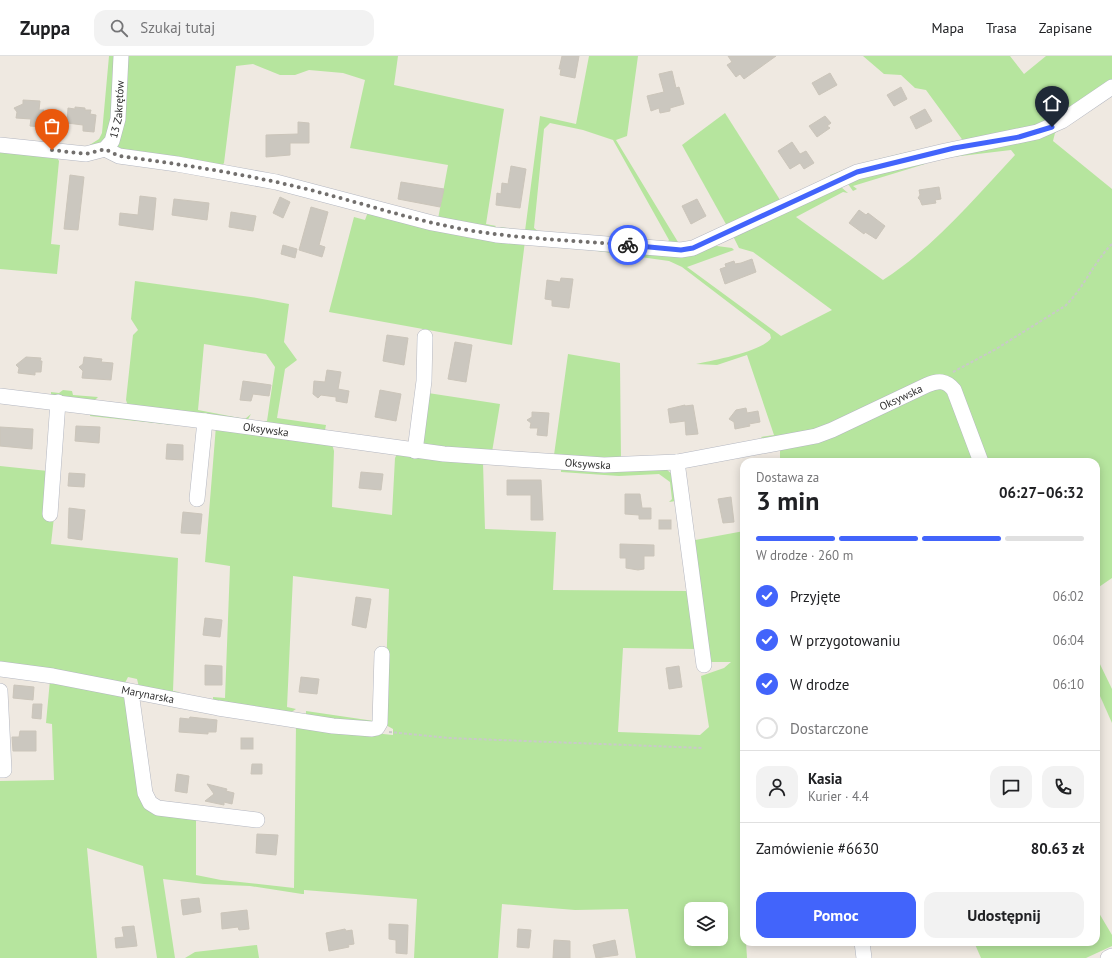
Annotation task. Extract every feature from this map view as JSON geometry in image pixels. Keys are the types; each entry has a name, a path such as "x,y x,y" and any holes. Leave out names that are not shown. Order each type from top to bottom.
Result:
{"street":[{"name":"13 Zakrętów","path":"0,145 86,154 105,149 112,142 118,120 121,56"},
{"path":"105,149 119,156 231,173 297,186 432,223 462,229 527,238 681,250 693,248 857,172 951,149 1037,132 1062,121 1112,87"},
{"path":"415,451 424,381 425,337"},
{"name":"Oksywska","path":"0,396 205,420 415,451 472,457 604,465 677,462 816,436 832,430 934,382 944,382"},
{"path":"944,382 954,390 980,458"},
{"path":"50,514 58,402"},
{"path":"197,499 205,420"},
{"path":"677,462 704,665"},
{"path":"377,728 380,723 382,654"},
{"name":"Marynarska","path":"0,669 53,676 218,708 363,729 377,728"},
{"path":"0,691 4,770 0,770"},
{"path":"131,692 145,793 150,803 158,808 257,820"},
{"path":"862,946 864,958"},
{"path":"1108,958 1112,956"}],"path":[{"path":"944,382 953,372 996,349 1065,306 1074,297 1101,255 1112,244"},
{"path":"377,728 390,732 449,738 703,748"}],"green space":[{"path":"109,56 117,56 115,121 105,143 88,146 99,139 102,133"},
{"path":"125,56 398,56 394,85 504,109 486,224 496,226 494,228 438,219 448,165 350,148 365,80 343,73 309,70 295,75 280,75 253,64 236,66 224,163 221,167 120,151 117,146"},
{"path":"589,56 638,56 627,136 616,140 681,247 665,245 669,240 613,140 583,130 550,123 544,129 534,228 539,232 611,240 535,235 503,231 500,227 525,231 540,116 576,124"},
{"path":"863,56 1010,56 1024,74 1046,56 1112,56 1112,83 1057,120 832,179 830,175 880,159 913,151 964,142 926,90 915,88 901,75 884,74"},
{"path":"1112,94 1055,133 1053,141 1112,189 1112,578 1100,586 1100,458 982,458 950,379 832,427 766,443 761,437 774,435 747,355 717,365 696,364 736,355 758,347 766,343 771,338 770,334 682,267 669,261 583,249 717,246 732,248 734,250 687,267 781,336 832,310 753,252 739,248 732,234 841,187 848,193 843,192 796,217 883,280 919,253 953,222 1015,155 1011,150 944,158 1006,142"},
{"path":"725,113 782,203 727,226 682,145"},
{"path":"0,150 56,156 59,161 51,244 60,245 57,274 0,269"},
{"path":"923,162 925,164 853,186 857,189 853,191 848,184 851,178"},
{"path":"369,209 525,241 512,345 329,312 354,217 365,220"},
{"path":"135,281 257,298 289,304 284,342 297,360 285,369 277,418 326,425 324,435 262,425 262,421 267,421 275,367 266,354 204,344 198,410 245,419 251,414 246,423 128,406 126,400 133,335 138,330 131,319"},
{"path":"568,354 620,363 621,459 635,462 554,455"},
{"path":"931,387 945,389 974,458 780,458 780,448"},
{"path":"63,390 72,391 73,395 98,397 94,401 51,396 51,392 59,393"},
{"path":"428,393 500,404 492,452 421,448"},
{"path":"91,409 172,419 173,425 90,416"},
{"path":"216,426 332,444 334,451 332,507 392,515 395,458 397,454 483,463 485,529 556,532 553,590 687,591 684,571 688,572 697,649 623,648 618,732 700,735 709,727 701,676 724,668 731,662 708,662 690,541 740,532 740,946 746,946 747,958 636,958 628,909 575,910 502,904 498,958 414,958 417,899 304,890 304,894 302,894 250,886 204,884 163,879 175,958 157,958 143,866 87,848 97,958 0,958 0,781 54,780 52,724 46,723 50,680 125,694 143,794 196,816 196,875 221,880 294,888 296,725 393,735 393,729 384,724 389,589 293,576 287,707 296,709 290,713 213,704 213,697 225,698 230,566 205,562"},
{"path":"0,466 48,471 54,517 51,544 178,558 173,691 179,692 175,695 139,687 137,679 128,677 124,685 0,666"},
{"path":"561,466 666,469 674,476 676,501 669,502 672,499 670,482 659,474 619,476 561,472"},
{"path":"1100,664 1112,689 1112,723 1100,696"},
{"path":"306,711 374,721 373,725 306,715"},
{"path":"1100,915 1112,935 1112,946 1086,958 981,958 976,946 1100,946"},
{"path":"257,945 259,958 185,958 195,952"}],"building":[{"path":"562,56 579,56 575,78 560,75 561,69 559,69"},
{"path":"728,56 776,56 744,79 740,74 736,77 727,65 732,62"},
{"path":"672,71 676,88 679,87 684,104 670,108 670,111 660,113 659,108 651,111 647,96 664,92 659,74"},
{"path":"830,73 837,85 819,95 812,83"},
{"path":"901,87 907,99 894,106 887,95"},
{"path":"23,100 40,101 39,110 44,110 42,127 30,126 31,119 16,118 17,112 14,108 23,104"},
{"path":"75,107 91,110 90,114 96,115 94,132 83,131 83,125 67,123 68,108 75,109"},
{"path":"925,109 932,121 916,129 910,117"},
{"path":"825,116 831,123 827,126 830,128 817,137 809,126"},
{"path":"298,122 309,123 309,143 290,143 290,155 266,157 266,135 298,134"},
{"path":"792,142 800,154 806,151 814,163 804,169 800,163 790,169 778,151"},
{"path":"511,166 526,169 520,208 496,205 497,193 501,194 502,183 508,184"},
{"path":"70,175 84,177 78,230 64,229"},
{"path":"401,182 444,189 440,207 398,199"},
{"path":"939,187 941,199 935,200 936,203 922,205 918,198 920,195 919,190"},
{"path":"140,196 156,198 153,230 119,225 120,213 138,215"},
{"path":"280,197 290,202 283,218 273,213"},
{"path":"174,199 209,203 207,220 172,215"},
{"path":"697,199 706,216 691,224 682,206"},
{"path":"311,207 328,212 319,245 325,247 322,257 299,250"},
{"path":"859,210 866,215 868,213 885,226 876,239 865,232 864,234 849,223"},
{"path":"231,212 256,216 253,231 229,227"},
{"path":"283,245 297,249 295,258 281,254"},
{"path":"752,259 756,272 725,284 720,269 726,267 725,264 734,261 735,264 741,263"},
{"path":"561,278 573,279 569,308 552,306 552,300 545,299 547,280 560,282"},
{"path":"387,335 408,338 404,365 383,361"},
{"path":"455,342 472,345 466,382 448,379"},
{"path":"26,357 41,358 41,372 35,372 35,375 18,373 19,368 16,365"},
{"path":"84,357 102,359 101,362 113,363 111,380 82,378 83,371 79,367 83,364"},
{"path":"327,370 341,372 338,389 349,391 347,403 336,401 336,397 321,395 318,398 313,394 314,381 325,382"},
{"path":"243,381 271,385 269,396 253,394 251,401 240,400"},
{"path":"380,390 401,394 396,421 375,417"},
{"path":"685,405 693,405 698,434 686,435 685,421 670,423 668,409"},
{"path":"746,408 747,413 758,411 760,422 735,429 734,422 729,419 736,410"},
{"path":"532,412 549,413 547,436 537,435 538,428 530,428 531,423 527,420 532,417"},
{"path":"76,426 100,427 99,443 75,441"},
{"path":"0,427 33,429 32,449 0,446"},
{"path":"167,444 183,445 183,460 166,459"},
{"path":"361,472 383,474 381,490 359,488"},
{"path":"69,473 85,474 84,487 68,486"},
{"path":"507,480 541,480 543,520 531,520 531,495 507,495"},
{"path":"625,494 640,494 642,508 651,508 651,519 639,519 639,515 625,514"},
{"path":"731,497 734,522 723,523 718,499"},
{"path":"69,508 85,510 82,540 68,538"},
{"path":"183,512 202,514 200,534 181,533"},
{"path":"659,520 671,520 671,529 659,529"},
{"path":"620,544 654,545 654,556 644,556 644,569 638,570 626,568 626,558 620,558"},
{"path":"356,597 371,599 366,628 352,625"},
{"path":"205,618 222,620 220,637 203,635"},
{"path":"205,665 222,666 222,685 205,685"},
{"path":"679,666 682,687 669,689 666,668"},
{"path":"301,677 319,679 317,694 299,692"},
{"path":"14,685 34,687 33,700 13,698"},
{"path":"33,704 42,704 41,719 32,718"},
{"path":"190,717 217,720 216,732 208,732 208,734 179,732 180,718 189,719"},
{"path":"20,731 36,731 36,751 13,751 12,737 19,737"},
{"path":"241,738 253,738 253,749 241,749"},
{"path":"252,764 262,764 262,774 251,774"},
{"path":"177,774 189,776 187,793 175,791"},
{"path":"207,784 227,789 226,791 234,793 232,804 224,802 224,805 205,801 214,794"},
{"path":"257,834 278,835 276,855 256,853"},
{"path":"199,898 201,912 183,915 181,900"},
{"path":"247,910 249,929 239,930 238,927 222,929 221,913"},
{"path":"389,924 408,925 407,954 396,953 396,940 389,939"},
{"path":"134,926 137,946 116,948 115,938 124,937 122,927"},
{"path":"345,929 346,931 352,930 354,944 348,945 349,947 329,951 326,933"},
{"path":"518,929 531,930 529,948 517,947"},
{"path":"554,940 570,941 570,958 553,958"},
{"path":"615,940 618,955 596,958 593,945"}],"way so far":[{"path":"52,150 86,154 100,152 105,149 119,156 231,173 306,189 432,223 462,229 527,238 628,245"}],"route":[{"path":"628,245 687,250 857,172 917,159 954,148 1019,137 1052,127"}]}
